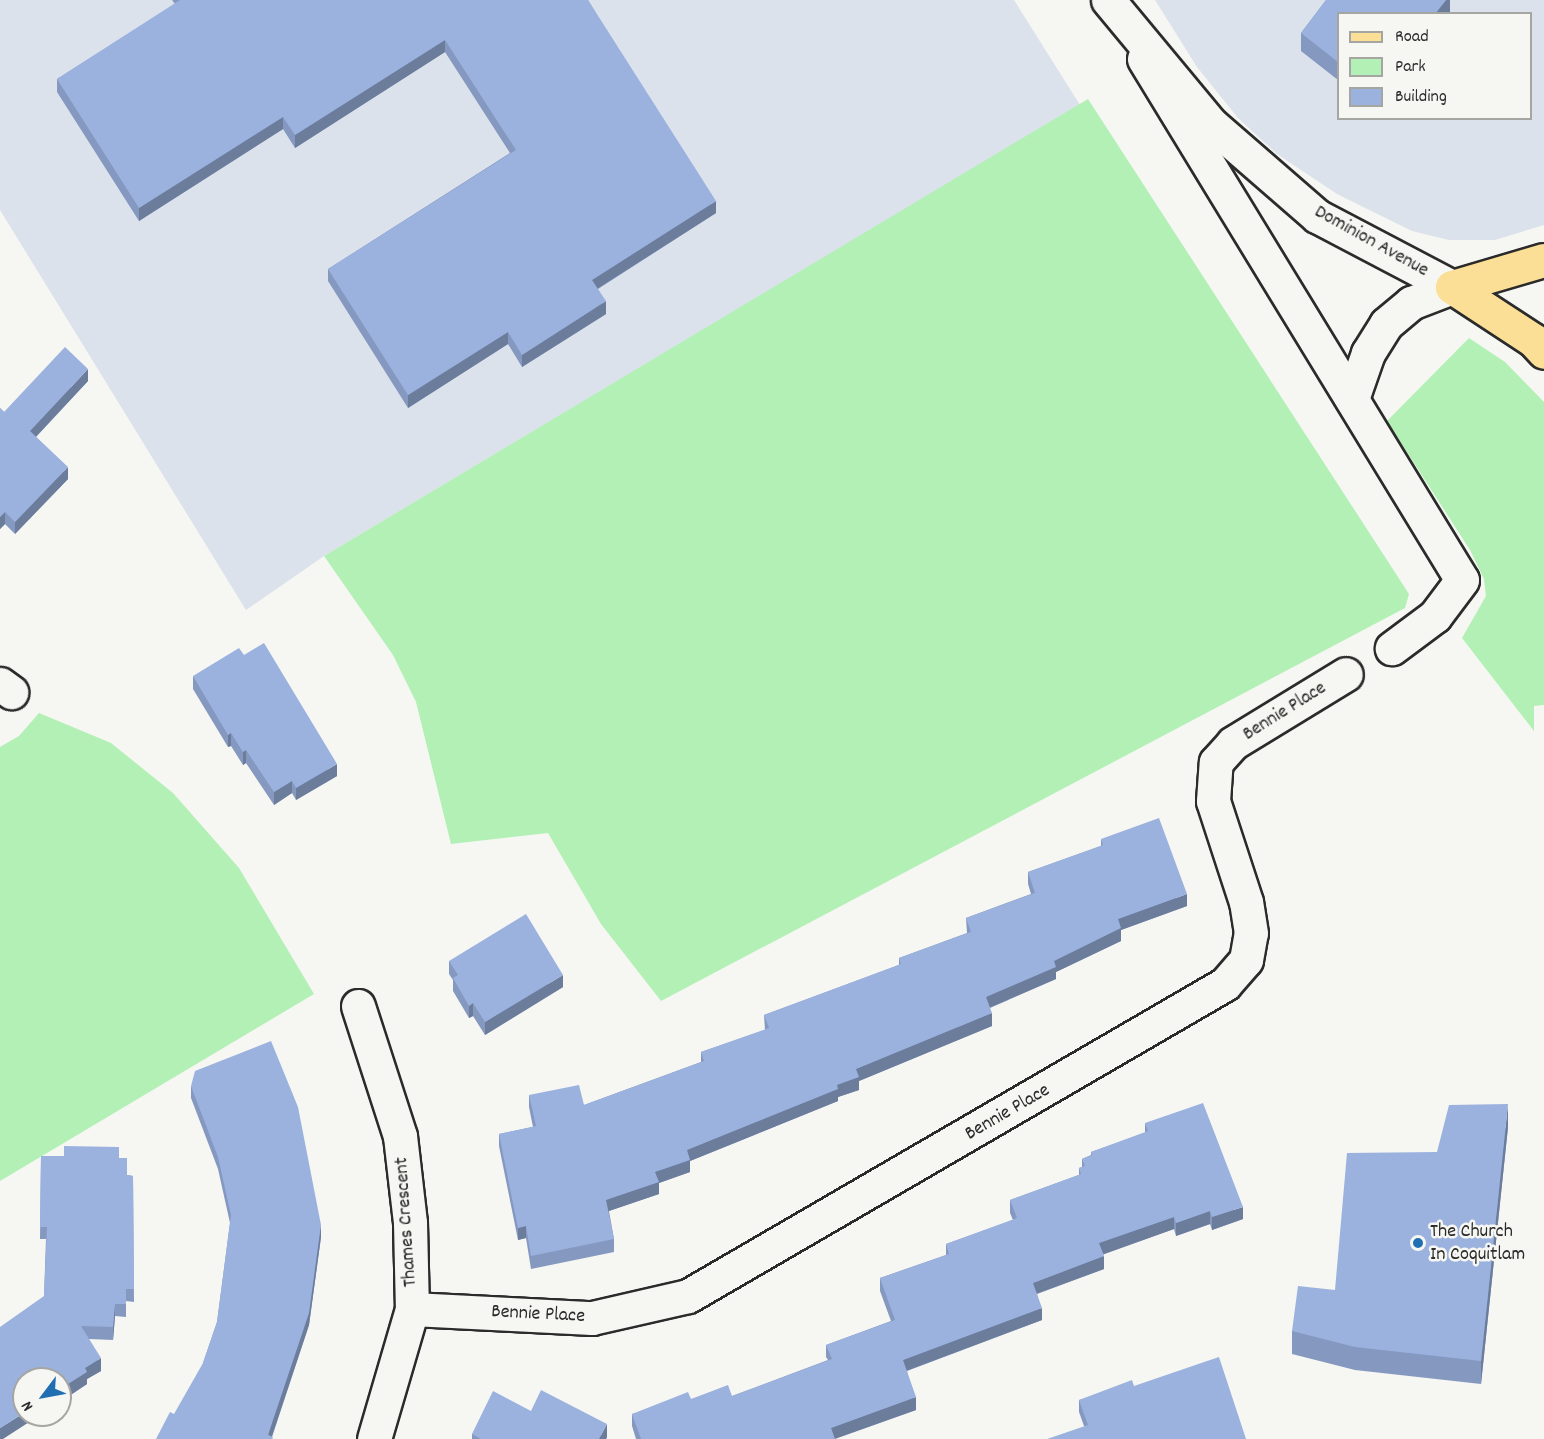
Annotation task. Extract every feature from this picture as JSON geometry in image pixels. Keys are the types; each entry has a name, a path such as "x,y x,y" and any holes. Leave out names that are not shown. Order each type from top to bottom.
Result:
{"main road":[{"path":"1452,287 1544,260"},
{"path":"1452,287 1533,340 1544,352"}],"street":[{"name":"Dominion Avenue","path":"1108,0 1210,123 1317,216 1452,287"},
{"name":"Dominion Avenue","path":"1108,0 1462,580 1435,616 1392,648"},
{"name":"Dominion Avenue","path":"1352,399 1368,354 1386,324 1412,303 1452,287"},
{"name":"Bennie Place","path":"412,1309 592,1318 688,1296 1225,984 1246,960 1251,933 1246,902 1213,801 1216,762 1233,743 1346,674"},
{"name":"Thames Crescent","path":"358,1006 400,1136 411,1223 412,1309 374,1439"}],"shaded area":[{"path":"0,0 1014,0 1080,105 324,556 246,610 0,210"},
{"path":"1155,0 1544,0 1544,225 1495,240 1449,240 1412,231 1337,194 1277,154 1238,118 1197,67"}],"green space":[{"path":"1088,99 1409,594 1405,608 661,1001 601,924 548,833 451,844 416,702 393,655 324,556"},
{"path":"1469,338 1505,362 1544,402 1544,705 1534,706 1534,731 1462,638 1486,596 1484,579 1470,550 1387,421"},
{"path":"39,713 111,743 173,793 239,868 314,994 0,1181 0,747 19,736"}],"building":[{"path":"180,0 588,0 716,201 592,280 606,301 522,355 508,332 408,395 328,269 516,150 445,40 295,135 283,117 139,208 57,79"},
{"path":"1326,0 1446,0 1437,12 1337,12 1337,61 1301,33"},
{"path":"65,347 88,369 30,431 68,467 15,522 5,512 0,517 0,408 4,412"},
{"path":"264,643 337,764 296,788 292,781 274,792 246,750 243,752 231,733 228,735 193,676 239,648 244,655"},
{"path":"1159,818 1187,894 1118,919 1121,928 1054,961 1056,967 986,997 992,1013 856,1069 859,1077 837,1085 838,1089 687,1150 690,1160 655,1172 659,1182 606,1200 614,1239 531,1256 526,1226 518,1228 499,1134 536,1126 529,1095 579,1085 584,1105 704,1061 701,1052 769,1028 764,1015 901,964 899,958 971,932 966,918 1035,893 1028,872 1103,845 1101,839"},
{"path":"526,914 563,975 485,1022 473,1003 469,1006 453,978 458,975 449,961"},
{"path":"271,1041 298,1107 321,1225 309,1313 268,1435 273,1437 272,1439 156,1439 170,1412 174,1414 203,1363 217,1322 231,1215 218,1157 191,1086 195,1071"},
{"path":"1203,1103 1243,1207 1212,1217 1210,1211 1176,1223 1174,1217 1099,1243 1104,1256 1033,1283 1042,1308 903,1360 916,1397 831,1428 835,1439 641,1439 632,1414 688,1392 691,1399 728,1385 732,1396 832,1359 826,1345 895,1320 880,1278 949,1254 946,1244 1017,1218 1010,1200 1081,1174 1079,1168 1085,1166 1082,1159 1092,1155 1091,1152 1148,1131 1145,1123"},
{"name":"The Church In Coquitlam","path":"1508,1104 1481,1361 1355,1347 1292,1331 1298,1286 1335,1290 1347,1153 1437,1152 1449,1105"},
{"path":"64,1146 119,1147 119,1158 127,1158 127,1175 133,1176 134,1289 126,1289 126,1304 115,1304 113,1327 81,1326 101,1358 85,1368 87,1372 72,1381 72,1367 12,1367 12,1420 0,1428 0,1327 44,1296 47,1227 40,1227 41,1156 64,1156"},
{"path":"1219,1357 1246,1439 1047,1439 1088,1425 1079,1400 1132,1380 1134,1386"},
{"path":"541,1390 607,1424 599,1439 481,1439 472,1434 493,1391 531,1411"}],"place":[{"name":"The Church In Coquitlam","path":"1418,1243"}]}
